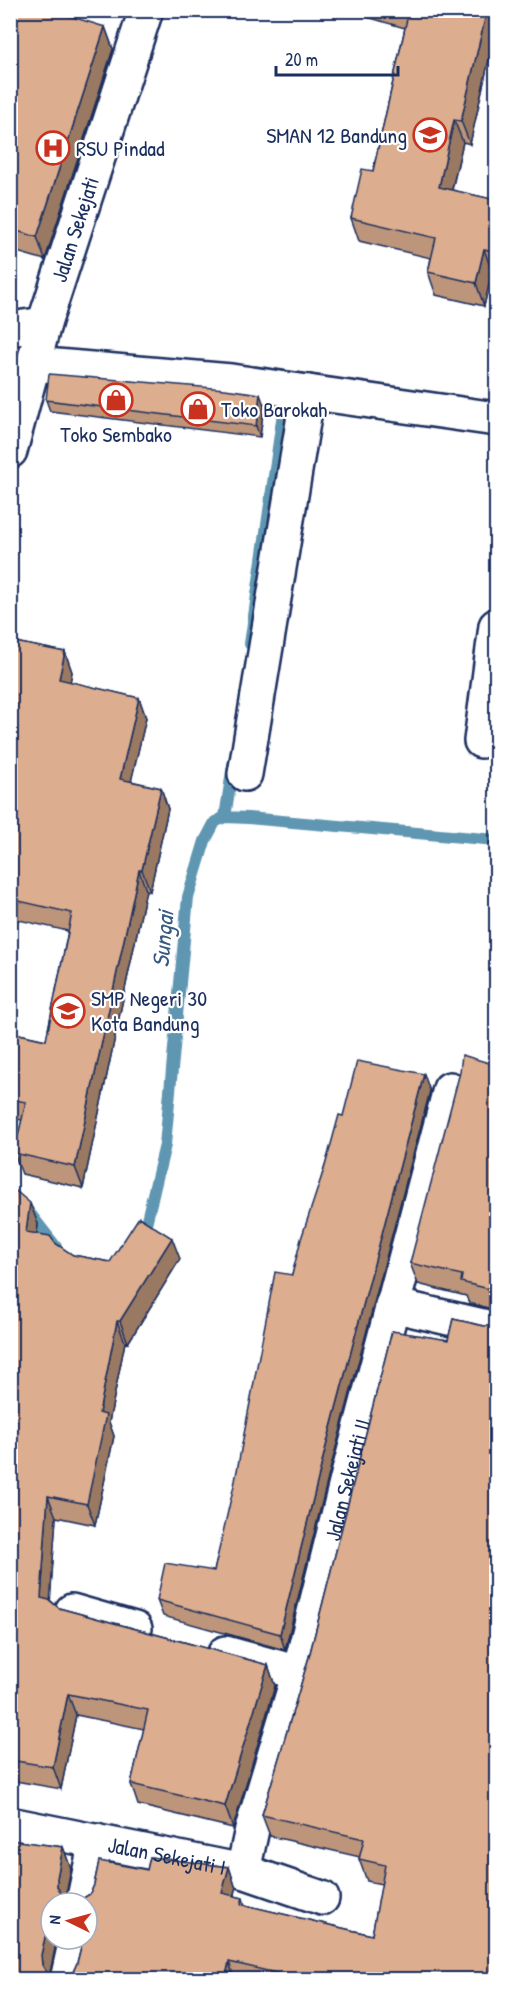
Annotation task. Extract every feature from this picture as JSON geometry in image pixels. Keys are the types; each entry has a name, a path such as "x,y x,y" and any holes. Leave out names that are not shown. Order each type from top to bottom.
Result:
{"street":[{"name":"Jalan Sekejati","path":"10,451 44,324 146,10"},
{"path":"10,329 44,324"},
{"path":"33,364 231,381 496,418"},
{"path":"245,774 308,392"},
{"path":"480,741 496,626"},
{"name":"Jalan Sekejati II","path":"243,1871 252,1829 299,1673 392,1305 450,1089"},
{"path":"392,1305 496,1329"},
{"path":"72,1611 167,1638"},
{"path":"200,1647 299,1673"},
{"name":"Jalan Sekejati I","path":"10,1824 243,1871 322,1898"},
{"path":"86,1891 96,1841"},
{"path":"68,1980 74,1951"}],"building":[{"path":"10,10 50,10 105,27 37,237 10,229"},
{"path":"409,10 487,10 461,121 454,120 439,187 496,200 496,252 484,249 476,283 428,272 436,238 351,218 362,169 373,171"},
{"path":"49,374 260,394 256,426 46,400"},
{"name":"SMP Negeri 30 Kota Bandung","path":"10,641 65,652 59,679 139,698 120,779 161,788 142,870 139,870 75,1167 14,1153 26,1102 10,1099 10,1032 46,1040 72,913 10,899"},
{"path":"496,704 496,741 491,740"},
{"path":"462,1055 496,1065 496,1292 461,1282 462,1275 410,1263 460,1072"},
{"path":"357,1061 424,1074 324,1454 280,1634 157,1600 165,1563 214,1571 235,1481 275,1272 292,1275 339,1115 343,1116"},
{"path":"10,1186 30,1203 26,1232 50,1236 55,1243 73,1255 110,1262 139,1217 172,1238 120,1321 117,1321 99,1413 106,1415 87,1504 48,1496 41,1598 49,1600 59,1608 268,1665 225,1806 131,1784 148,1710 68,1694 53,1767 10,1760"},
{"path":"453,1319 484,1326 496,1324 496,1980 307,1980 229,1962 225,1980 10,1980 10,1840 63,1847 57,1878 60,1891 39,1891 39,1951 42,1951 42,1965 47,1973 55,1977 73,1972 80,1951 99,1951 99,1891 91,1891 99,1861 147,1870 150,1857 229,1867 222,1893 243,1898 241,1904 372,1935 385,1865 359,1859 364,1839 262,1815 309,1657 392,1331 448,1340"}],"waterway":[{"path":"250,644 285,399"},
{"path":"225,817 233,765"},
{"name":"Sungai","path":"143,1236 165,1145 188,897 205,841 215,822 225,817 248,818 496,840"},
{"name":"Sungai","path":"10,1193 24,1206 56,1247"}],"place":[{"name":"SMAN 12 Bandung","path":"430,135"},
{"name":"RSU Pindad","path":"53,148"},
{"name":"Toko Sembako","path":"116,400"},
{"name":"Toko Barokah","path":"198,409"},
{"name":"SMP Negeri 30 Kota Bandung","path":"68,1011"}]}
